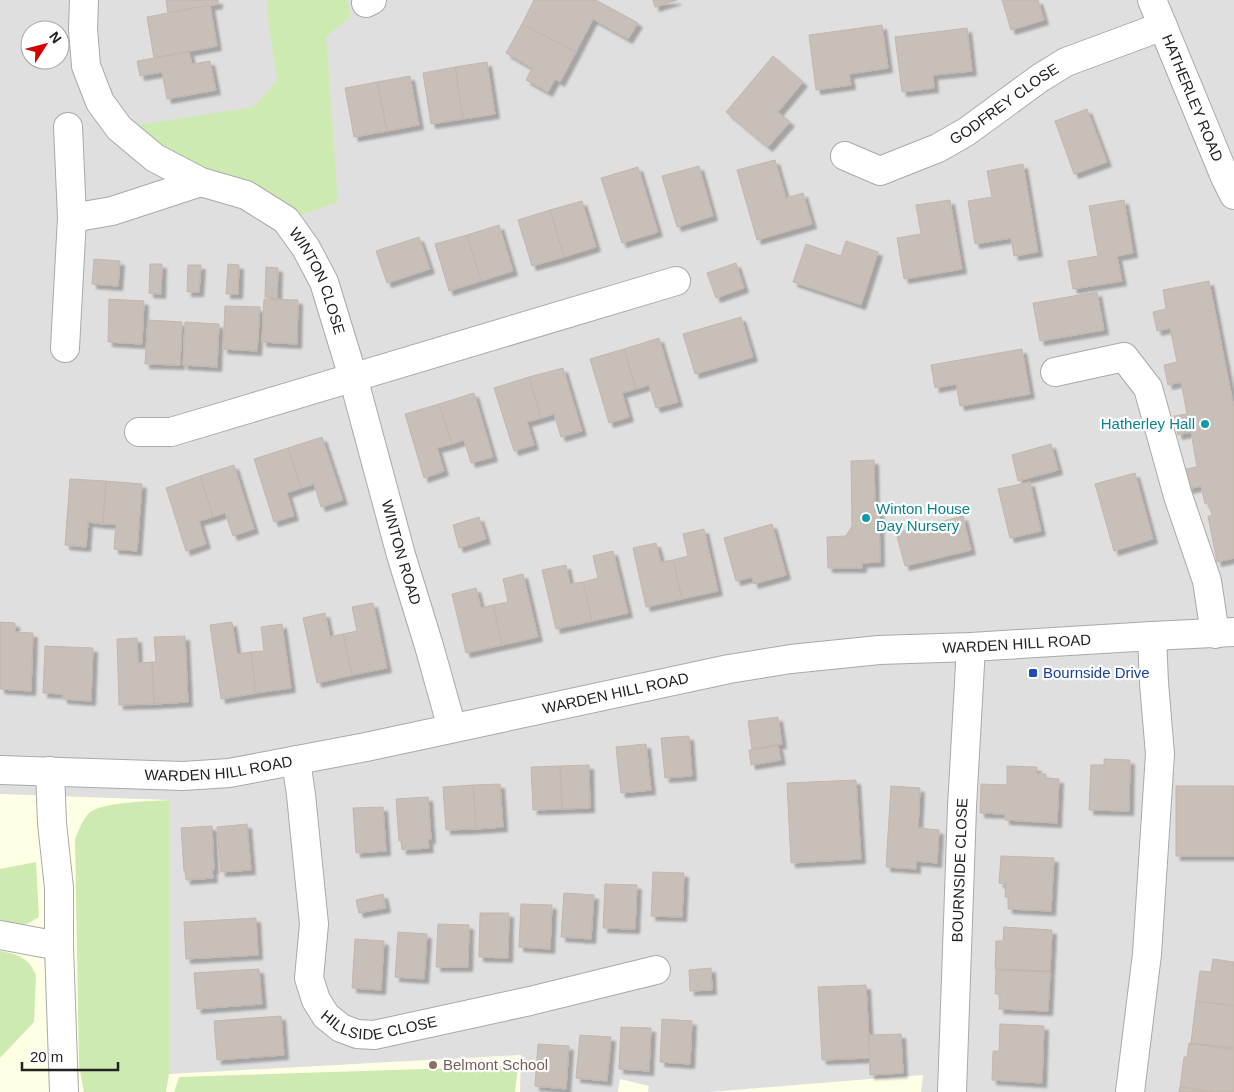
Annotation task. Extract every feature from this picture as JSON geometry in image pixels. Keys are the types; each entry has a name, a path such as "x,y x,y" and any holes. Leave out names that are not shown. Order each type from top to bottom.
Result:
{"street":[{"name":"WINTON CLOSE","path":"84,0 83,29 86,66 100,102 119,128 156,158 201,182 246,196 286,220 306,248 324,282 353,377"},
{"name":"HATHERLEY ROAD","path":"1152,0 1225,177 1234,194"},
{"name":"GODFREY CLOSE","path":"845,156 880,171 938,148 966,132 1040,78 1066,62 1163,26"},
{"path":"65,348 72,218 68,127"},
{"path":"72,218 112,211 201,182"},
{"path":"139,432 171,432 676,282"},
{"path":"1055,372 1124,357 1148,388 1178,496 1224,633"},
{"name":"WINTON ROAD","path":"353,377 401,554 452,728"},
{"name":"WARDEN HILL ROAD","path":"0,770 183,776 229,773 720,671 791,659 879,650 971,647 1224,633"},
{"path":"1130,1092 1147,954 1160,754 1152,636"},
{"name":"BOURNSIDE CLOSE","path":"949,1091 971,647"},
{"name":"HILLSIDE CLOSE","path":"296,760 302,795 314,924 309,978 316,1000 326,1016 341,1028 357,1034 374,1035 530,1001 656,970"},
{"path":"50,771 52,823 59,888 64,1092"},
{"path":"0,936 59,946"}],"shaded area":[{"path":"0,0 1234,0 1234,1092 0,1092"},
{"path":"0,794 169,800 169,1074 521,1055 520,1092 0,1092"},
{"path":"923,1075 921,1092 710,1092 870,1079"},
{"path":"620,1079 649,1086 648,1092 618,1092"}],"green space":[{"path":"267,0 347,0 351,16 326,37 338,202 286,220 119,128 253,107 277,81 267,13"},
{"path":"169,800 169,1074 166,1092 84,1092 79,1066 75,839 84,820 94,810 126,803"},
{"path":"36,862 39,917 21,926 0,929 0,869"},
{"path":"0,951 12,953 26,960 36,975 34,1022 0,1058"},
{"name":"Belmont School","path":"518,1066 515,1092 174,1092 179,1077"}],"building":[{"path":"166,0 218,0 218,4 168,13"},
{"path":"534,0 596,0 638,23 628,39 593,19 576,52 522,24"},
{"path":"653,0 677,0 655,7"},
{"path":"1002,0 1038,0 1044,20 1011,30"},
{"path":"210,5 217,46 154,58 147,17"},
{"path":"522,24 576,52 560,82 555,79 548,92 526,80 532,68 506,53"},
{"path":"882,25 888,68 849,74 851,85 816,90 809,35"},
{"path":"967,28 972,71 933,75 934,88 902,92 895,37"},
{"path":"189,52 192,64 210,61 216,90 167,99 162,72 140,76 137,61"},
{"path":"773,56 803,82 778,112 790,122 768,147 726,112"},
{"path":"487,62 495,114 463,119 455,67"},
{"path":"455,67 463,119 431,124 423,73"},
{"path":"410,76 419,125 387,131 377,82"},
{"path":"377,82 387,131 354,137 345,88"},
{"path":"1087,109 1107,162 1074,174 1055,121"},
{"path":"775,160 786,198 803,193 812,224 757,240 737,170"},
{"path":"1023,164 1038,252 1014,256 1011,238 975,244 968,201 992,197 987,171"},
{"path":"699,166 713,216 677,227 662,176"},
{"path":"638,167 658,232 622,243 601,178"},
{"path":"950,200 962,269 904,279 897,238 921,234 916,205"},
{"path":"1124,200 1133,253 1117,256 1122,281 1073,289 1068,261 1098,256 1089,206"},
{"path":"582,201 596,247 564,257 550,210"},
{"path":"550,210 564,257 532,266 518,220"},
{"path":"499,225 513,271 481,281 467,235"},
{"path":"467,235 481,281 449,291 435,244"},
{"path":"419,237 430,269 387,283 376,251"},
{"path":"846,241 878,252 861,305 793,282 806,244 841,256"},
{"path":"94,259 120,261 118,286 92,284"},
{"path":"736,263 744,288 716,298 707,273"},
{"path":"150,264 162,264 161,294 149,293"},
{"path":"228,264 239,265 238,294 226,294"},
{"path":"188,265 201,265 199,292 187,292"},
{"path":"266,267 278,268 277,298 265,297"},
{"name":"Hatherley Hall","path":"1209,281 1234,408 1234,558 1217,562 1208,516 1212,516 1209,503 1205,504 1201,486 1188,489 1185,469 1197,467 1191,432 1178,435 1174,416 1187,414 1181,382 1168,385 1164,365 1177,362 1170,328 1157,331 1153,312 1166,309 1163,290"},
{"path":"1097,292 1104,330 1040,341 1033,303"},
{"path":"109,299 144,301 142,344 108,342"},
{"path":"264,299 298,300 297,344 262,342"},
{"path":"225,306 260,307 257,351 223,349"},
{"path":"741,317 753,357 695,374 683,334"},
{"path":"148,320 182,322 180,365 145,364"},
{"path":"185,322 219,324 217,367 183,365"},
{"path":"659,338 678,402 656,408 649,385 636,389 624,349"},
{"path":"624,349 636,389 622,393 629,417 609,423 590,359"},
{"path":"1022,349 1030,394 960,406 956,384 935,388 931,365"},
{"path":"563,368 582,431 561,437 554,414 541,418 529,377"},
{"path":"529,377 541,418 527,422 534,445 514,451 494,388"},
{"path":"474,393 493,457 471,463 464,440 452,444 439,404"},
{"path":"439,404 452,444 437,448 444,471 424,478 405,414"},
{"path":"322,437 343,500 321,507 314,484 301,488 288,448"},
{"path":"1051,444 1058,470 1018,481 1012,455"},
{"path":"288,448 301,488 287,493 294,516 274,522 254,459"},
{"name":"Winton House Day Nursery","path":"874,460 875,510 879,510 880,562 862,563 862,568 828,568 827,537 846,536 852,526 851,461"},
{"path":"234,465 254,529 233,536 225,513 213,517 200,476"},
{"path":"1135,473 1153,539 1114,551 1095,484"},
{"path":"200,476 213,517 199,521 206,544 186,551 166,488"},
{"path":"70,479 106,481 103,524 88,522 86,547 65,545"},
{"path":"106,481 142,484 137,551 114,549 116,524 103,524"},
{"path":"1030,482 1041,531 1010,538 998,489"},
{"path":"963,516 971,550 905,566 896,533"},
{"path":"479,517 486,539 459,548 453,525"},
{"path":"772,524 786,575 754,584 752,577 736,581 724,538"},
{"path":"704,529 718,591 682,599 673,560 688,556 683,534"},
{"path":"656,543 661,562 673,560 682,599 646,607 633,548"},
{"path":"613,551 628,613 592,621 583,582 598,578 593,556"},
{"path":"566,565 570,584 583,582 592,621 556,629 542,570"},
{"path":"523,574 538,637 502,645 493,605 508,602 503,579"},
{"path":"476,588 481,608 493,605 502,645 466,653 452,594"},
{"path":"373,603 387,668 352,675 343,634 357,631 352,607"},
{"path":"325,613 330,637 343,634 352,675 317,683 303,618"},
{"path":"0,622 15,623 15,632 33,633 31,691 0,689"},
{"path":"232,622 237,654 251,652 256,693 221,699 210,625"},
{"path":"282,624 291,688 256,693 251,652 264,651 261,627"},
{"path":"185,636 188,702 154,704 152,662 156,662 154,637"},
{"path":"137,638 138,663 152,662 154,704 119,705 117,639"},
{"path":"45,646 93,648 91,701 63,699 63,694 43,693"},
{"path":"778,717 782,744 752,749 748,721"},
{"path":"689,736 692,776 665,778 661,738"},
{"path":"646,744 651,790 621,793 616,747"},
{"path":"778,746 781,760 751,765 749,750"},
{"path":"1104,759 1130,760 1129,811 1089,810 1091,765 1104,765"},
{"path":"589,765 590,808 562,809 560,766"},
{"path":"560,766 562,809 533,810 531,767"},
{"path":"1007,766 1037,767 1036,774 1046,774 1046,778 1059,779 1057,823 1005,820 1005,814 980,813 981,784 1007,785"},
{"path":"856,780 861,859 791,863 787,783"},
{"path":"500,784 503,827 476,829 473,785"},
{"path":"473,785 476,829 446,830 443,787"},
{"path":"891,786 920,788 918,828 939,830 937,863 916,861 916,869 886,867"},
{"path":"1176,786 1234,786 1234,856 1176,856"},
{"path":"428,797 431,839 428,839 429,848 402,850 401,841 399,841 396,799"},
{"path":"383,807 386,851 356,853 353,808"},
{"path":"247,824 251,870 221,872 217,827"},
{"path":"212,826 213,878 186,880 181,828"},
{"path":"1001,856 1054,858 1051,911 1008,909 1008,897 1005,897 1006,884 999,883"},
{"path":"653,872 684,873 682,917 651,916"},
{"path":"605,884 637,885 635,929 603,928"},
{"path":"564,893 594,895 591,939 561,937"},
{"path":"383,894 386,908 359,913 356,900"},
{"path":"521,904 552,905 550,949 519,947"},
{"path":"480,913 509,913 508,958 479,957"},
{"path":"256,918 258,955 186,959 184,922"},
{"path":"438,924 469,925 468,967 436,967"},
{"path":"1004,927 1052,930 1050,971 995,969 996,941 1003,941"},
{"path":"398,932 427,934 424,979 395,977"},
{"path":"355,939 384,941 381,990 352,988"},
{"path":"1213,959 1234,962 1234,1006 1196,1001 1200,971 1211,972"},
{"path":"711,968 712,990 690,991 689,970"},
{"path":"259,969 262,1004 197,1009 194,973"},
{"path":"996,970 1050,972 1048,1011 999,1009 1000,994 995,994"},
{"path":"866,985 870,1058 822,1060 818,987"},
{"path":"1196,1001 1234,1006 1234,1048 1191,1043"},
{"path":"281,1016 284,1055 217,1060 214,1021"},
{"path":"662,1019 692,1021 690,1064 660,1062"},
{"path":"1000,1024 1044,1026 1042,1083 992,1080 993,1051 999,1051"},
{"path":"621,1027 651,1028 649,1071 619,1069"},
{"path":"901,1034 903,1073 870,1075 869,1035"},
{"path":"580,1035 611,1037 607,1081 576,1078"},
{"path":"1189,1043 1234,1050 1234,1092 1214,1092 1180,1087 1184,1057 1187,1057"},
{"path":"538,1044 569,1046 566,1089 535,1086"},
{"path":"1180,1087 1214,1092 1179,1092"}],"place":[{"name":"Hatherley Hall","path":"1205,424"},
{"name":"Winton House Day Nursery","path":"866,518"},
{"name":"Bournside Drive","path":"1033,673"},
{"name":"Belmont School","path":"433,1065"}]}
